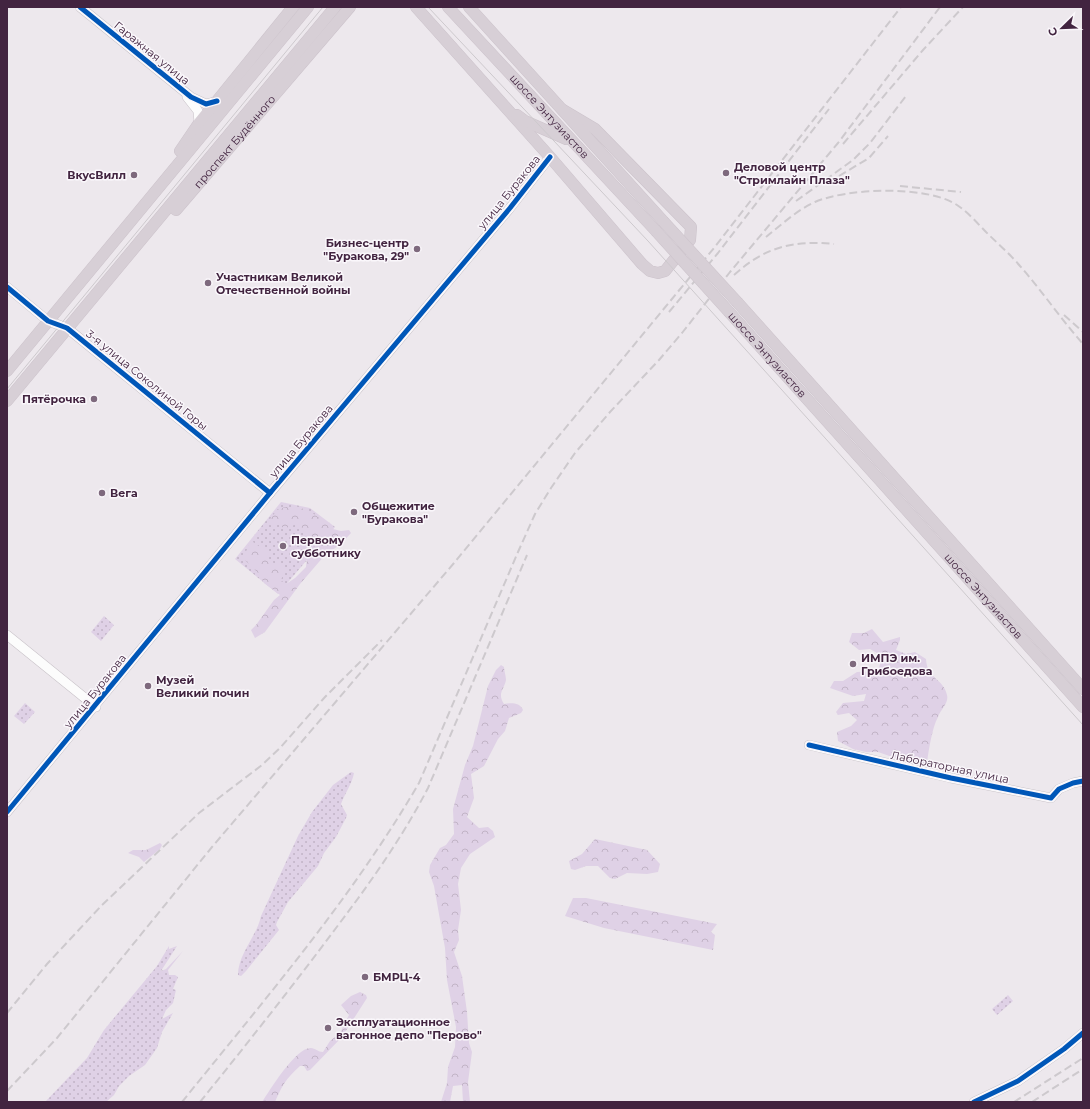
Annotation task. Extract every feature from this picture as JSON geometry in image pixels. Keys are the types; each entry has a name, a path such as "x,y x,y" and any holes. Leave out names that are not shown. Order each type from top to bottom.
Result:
{"main road":[{"path":"192,140 199,123 293,7"},
{"path":"7,370 162,183 192,140 308,7"},
{"name":"проспект Будённого","path":"7,401 335,7"},
{"path":"416,7 650,271 658,273 665,271 690,240 691,227 615,148 590,125 563,110"},
{"name":"шоссе Энтузиастов","path":"448,7 656,231 1083,707"},
{"name":"шоссе Энтузиастов","path":"469,7 738,303 1083,689"},
{"name":"проспект Будённого","path":"115,272 152,236 198,185 348,8"},
{"path":"506,108 525,121 562,135 580,149"}],"street":[{"name":"Гаражная улица","path":"80,7 182,91 201,103 206,104 217,101"},
{"name":"Гаражная улица","path":"182,91 196,109 200,118 199,123"},
{"name":"улица Буракова","path":"7,812 270,494 510,208 550,157"},
{"name":"3-я улица Соколиной Горы","path":"7,287 48,321 67,328 270,494"},
{"path":"7,635 96,706"},
{"name":"Лабораторная улица","path":"809,745 951,778 1051,798 1059,789 1083,781"},
{"path":"974,1102 1018,1081 1064,1049 1083,1033"}],"green space":[{"path":"281,502 310,508 335,527 278,594 235,559"},
{"path":"285,507 299,507 314,514 333,529 341,531 349,530 351,533 341,544 325,555 300,584 265,632 255,638 251,630 274,600 280,595 264,583 258,573 243,558 249,545 253,542 267,552 267,557 270,562 282,566 285,570 281,580 286,584 295,578 306,567 307,558 317,546 305,548 302,540 305,530 300,526 293,525 285,529 277,523 272,526 267,523 277,510"},
{"path":"104,616 114,625 101,641 91,632"},
{"path":"872,629 883,642 900,637 896,650 906,654 915,652 926,659 929,671 943,685 947,695 947,701 939,714 934,727 927,762 918,766 878,752 866,752 853,749 838,741 837,732 851,726 857,720 849,713 838,715 836,712 843,703 864,701 866,694 853,696 830,688 834,681 843,681 857,672 878,671 880,664 877,653 870,649 859,650 849,642 852,633 864,633"},
{"path":"501,665 504,667 506,680 501,694 502,700 504,704 517,704 522,707 523,710 521,713 509,718 505,731 498,739 484,766 471,774 474,798 467,817 479,828 488,827 493,831 495,837 470,854 461,868 458,884 461,910 458,930 459,940 454,952 462,976 467,1012 469,1043 472,1052 468,1082 470,1102 463,1102 462,1085 453,1086 450,1102 441,1102 447,1083 448,1067 455,1047 456,1027 447,980 445,948 434,886 429,872 430,865 440,848 446,845 454,834 453,809 465,765 473,746 488,686 496,670"},
{"path":"25,703 35,712 24,724 14,716"},
{"path":"351,772 354,773 353,777 341,804 347,815 336,837 324,853 318,866 288,902 276,925 279,930 246,971 241,976 238,975 244,952 256,931 261,916 298,836 312,812 333,785"},
{"path":"595,839 647,850 660,864 658,872 647,874 627,873 615,879 610,878 598,866 586,866 575,870 571,869 569,861 582,854"},
{"path":"160,843 162,845 160,849 144,862 139,857 128,853 133,850 146,850"},
{"path":"573,898 586,898 717,924 711,932 715,935 713,950 604,928 565,916"},
{"path":"169,946 169,949 177,946 161,971 166,969 183,951 168,970 169,975 175,975 178,977 173,989 176,990 173,1003 166,1010 162,1019 173,1013 162,1032 157,1048 145,1065 129,1076 119,1086 114,1095 106,1102 45,1102 87,1058 104,1030 157,966"},
{"path":"360,992 366,995 367,998 342,1037 310,1070 307,1071 304,1066 300,1066 285,1082 275,1102 262,1102 277,1079 298,1054 311,1048 323,1052 330,1041 340,1033 349,1015 341,1005 351,996"},
{"path":"1008,995 1013,1001 997,1015 992,1009"}],"tram line":[{"path":"7,389 323,7"},
{"path":"428,7 648,241 1083,725"}],"railway":[{"path":"7,1091 57,1038 212,847 454,563 714,248 901,7"},
{"path":"182,1102 306,947 365,867 393,826 419,783 535,514 575,453 682,333 730,272 838,143 940,7"},
{"path":"843,144 923,50 963,7"},
{"path":"796,201 853,160 870,143 906,96"},
{"path":"669,312 718,253 829,109"},
{"path":"839,176 869,158 888,136"},
{"path":"900,186 961,192"},
{"path":"766,237 802,209 829,197 846,194 887,191 927,194 944,199 957,205 965,211 1012,257 1083,344"},
{"path":"734,275 757,258 780,248 805,243 834,244"},
{"path":"1064,315 1083,332"},
{"path":"200,1102 286,994 349,911 385,860 418,807 428,788 527,555"},
{"path":"7,1013 47,964 102,905 199,813 262,765 280,748 325,697 382,640"},
{"path":"1014,1102 1083,1058"},
{"path":"1032,1102 1083,1069"}],"cycle path":[{"path":"80,7 191,97 206,104 217,101"},
{"path":"7,812 270,493 510,208 550,157"},
{"path":"7,287 48,321 67,328 270,493"},
{"path":"809,745 951,778 1051,798 1059,789 1073,783 1083,781"},
{"path":"974,1102 1018,1081 1064,1049 1083,1033"}],"place":[{"name":"Деловой центр \"Стримлайн Плаза\"","path":"726,173"},
{"name":"ВкусВилл","path":"134,175"},
{"name":"Бизнес-центр \"Буракова, 29\"","path":"417,249"},
{"name":"Участникам Великой Отечественной войны","path":"208,283"},
{"name":"Пятёрочка","path":"94,399"},
{"name":"Вега","path":"102,493"},
{"name":"Общежитие \"Буракова\"","path":"354,512"},
{"name":"Первому субботнику","path":"283,546"},
{"name":"ИМПЭ им. Грибоедова","path":"853,664"},
{"name":"Музей Великий почин","path":"148,686"},
{"name":"БМРЦ-4","path":"365,977"},
{"name":"Эксплуатационное вагонное депо \"Перово\"","path":"328,1028"}]}
